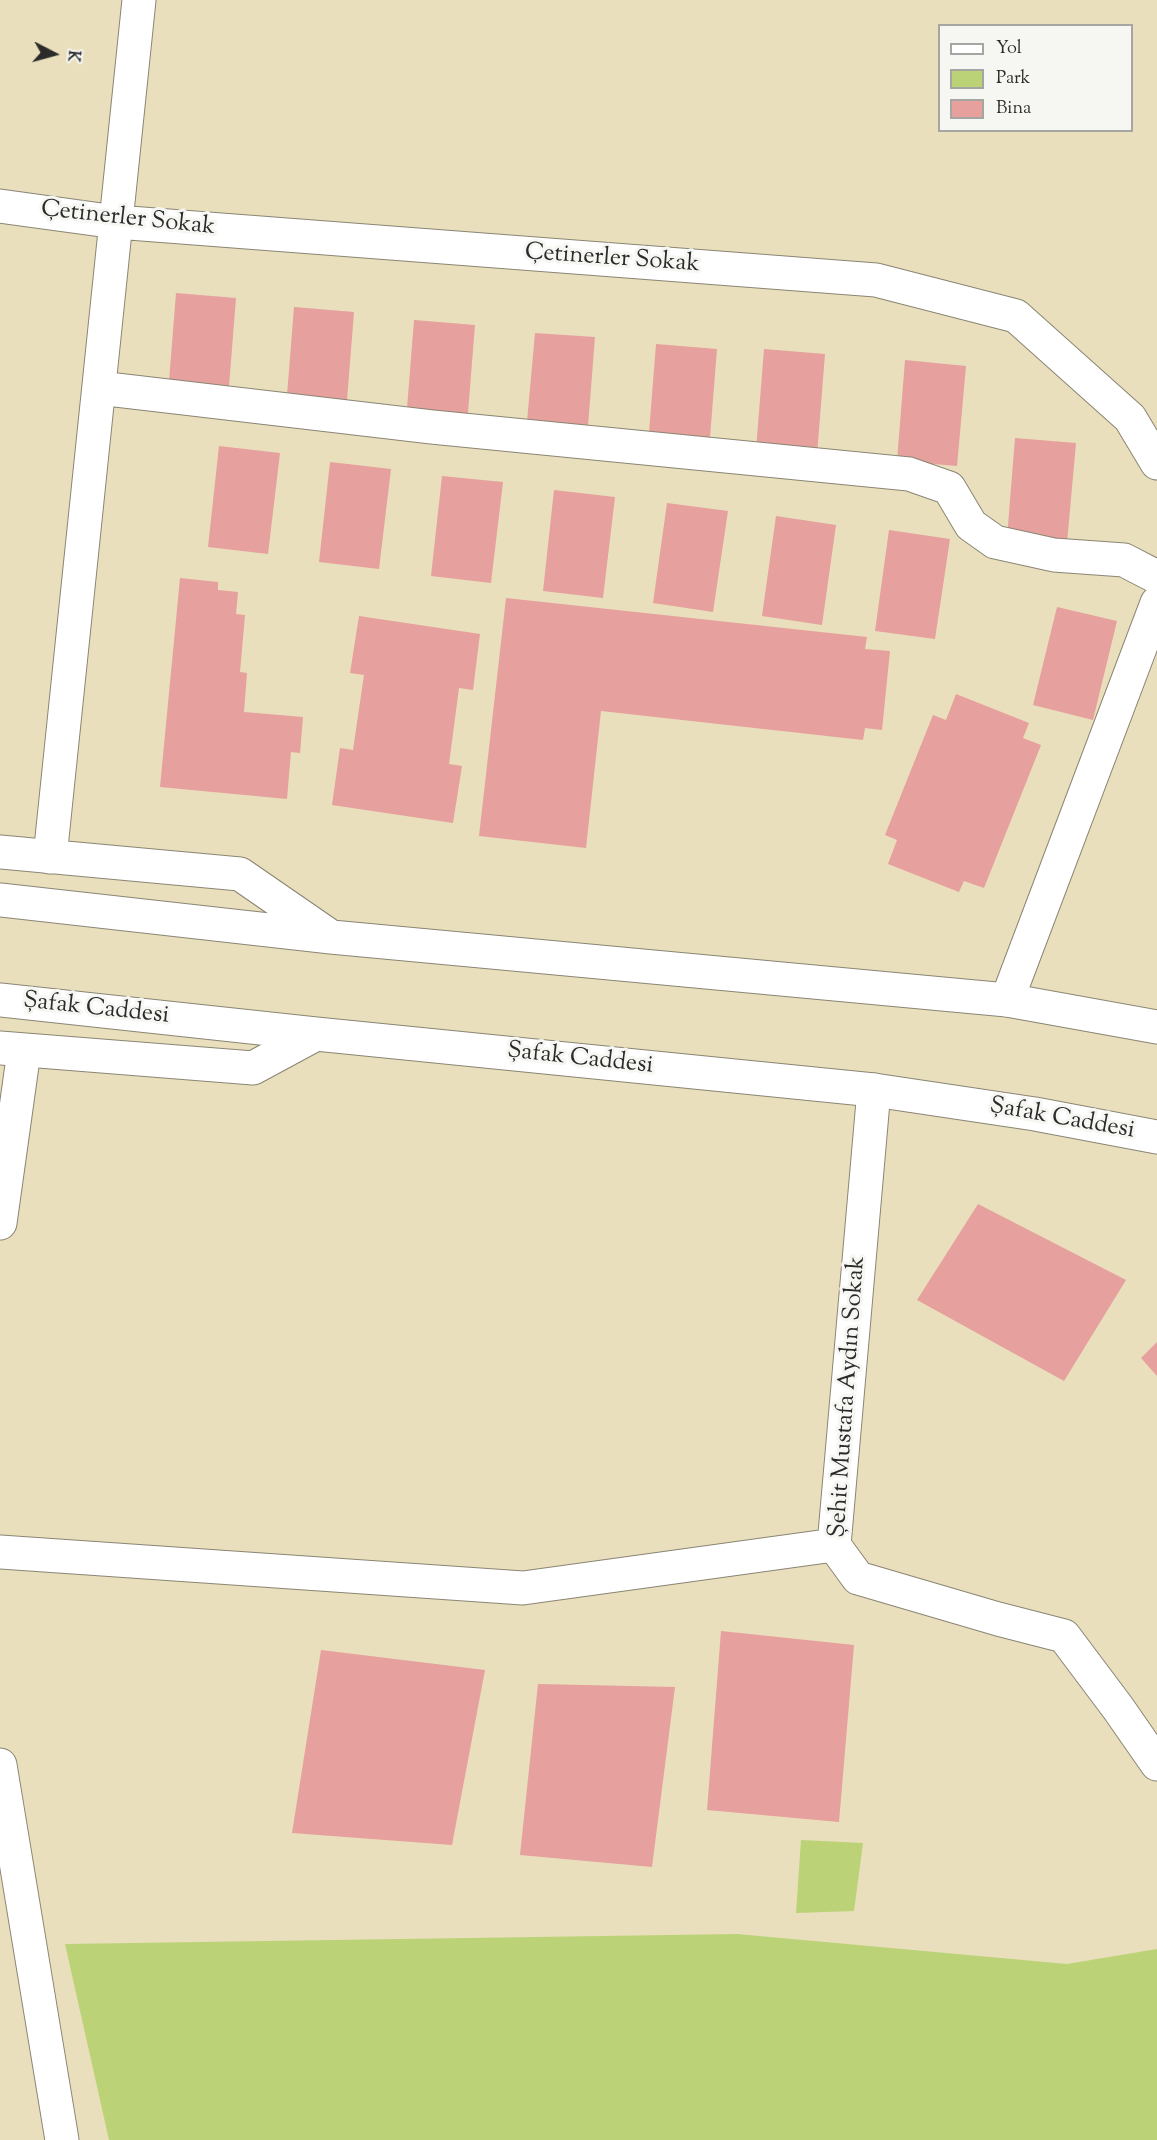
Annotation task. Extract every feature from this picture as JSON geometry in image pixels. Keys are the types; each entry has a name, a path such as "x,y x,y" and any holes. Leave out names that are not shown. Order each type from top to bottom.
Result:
{"street":[{"path":"50,857 139,0"},
{"name":"Çetinerler Sokak","path":"0,206 116,222 876,280 1016,316 1130,418 1157,464"},
{"path":"99,388 432,427 909,474 949,488 971,525 995,542 1054,555 1124,560 1157,577"},
{"path":"1007,1000 1157,603"},
{"path":"0,852 240,874 331,937"},
{"path":"0,900 331,937 1007,1000 1157,1027"},
{"name":"Şafak Caddesi","path":"0,1000 874,1090 1035,1114 1157,1137"},
{"path":"0,1223 12,1050 253,1068 316,1034"},
{"name":"Şehit Mustafa Aydın Sokak","path":"874,1090 834,1545 858,1578 998,1620 1064,1636 1157,1764"},
{"path":"0,1552 523,1588 834,1545"},
{"path":"0,1766 62,2140"}],"green space":[{"path":"801,1840 863,1843 854,1911 796,1913"},
{"path":"737,1934 1067,1964 1157,1949 1157,2140 109,2140 65,1944"}],"building":[{"path":"176,293 236,298 228,399 168,394"},
{"path":"294,307 354,312 346,413 286,408"},
{"path":"414,320 475,325 467,425 406,421"},
{"path":"535,333 595,337 587,439 526,433"},
{"path":"656,344 717,349 709,450 648,445"},
{"path":"764,349 825,354 817,455 756,450"},
{"path":"905,360 966,366 957,466 897,461"},
{"path":"1015,438 1076,443 1067,543 1007,538"},
{"path":"219,446 280,453 268,554 208,547"},
{"path":"330,462 391,469 379,569 319,562"},
{"path":"442,476 503,482 491,583 431,576"},
{"path":"554,490 615,497 603,598 543,591"},
{"path":"667,503 728,511 713,612 653,603"},
{"path":"776,516 836,525 822,625 762,616"},
{"path":"889,530 950,539 935,639 875,631"},
{"path":"180,578 218,582 218,590 238,592 236,614 245,615 240,672 247,673 244,712 303,717 300,753 291,752 287,799 160,787"},
{"path":"506,598 867,637 865,649 890,651 882,730 865,728 863,740 601,711 586,848 479,836"},
{"path":"1057,607 1117,621 1093,720 1033,705"},
{"path":"359,616 480,634 473,690 459,688 449,764 462,766 453,823 332,805 340,748 353,750 364,675 350,673"},
{"path":"956,694 1029,723 1023,738 1041,745 984,888 964,881 959,892 888,864 897,840 885,835 933,715 946,720"},
{"path":"978,1204 1126,1280 1064,1381 917,1300"},
{"path":"1157,1342 1157,1376 1141,1358"},
{"path":"721,1631 854,1645 839,1822 707,1810"},
{"path":"321,1650 485,1670 452,1845 292,1833"},
{"path":"538,1684 675,1687 652,1867 520,1855"}]}
